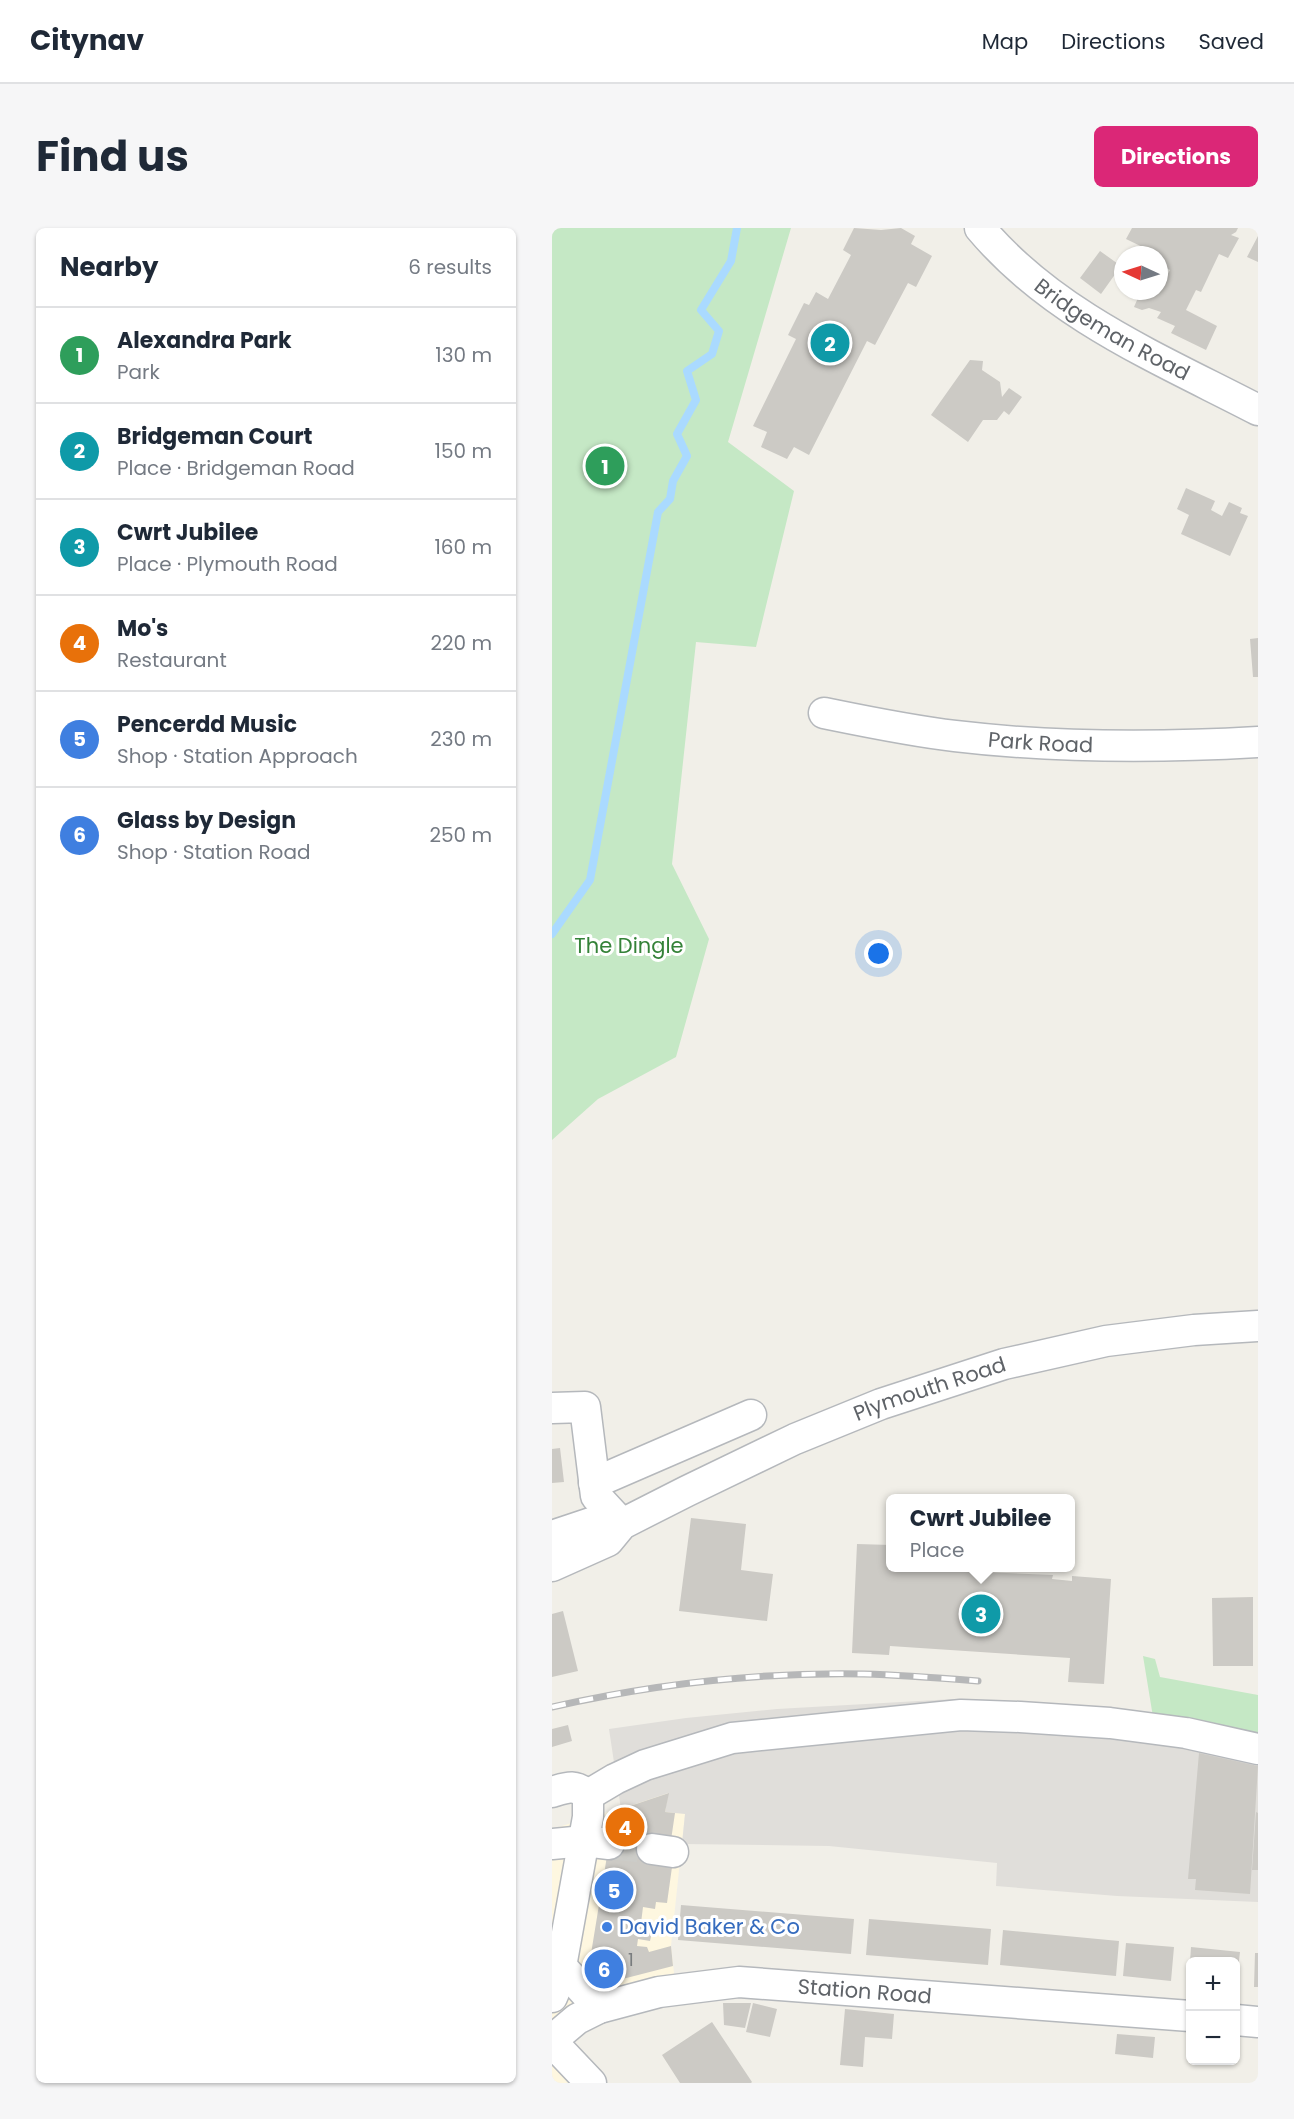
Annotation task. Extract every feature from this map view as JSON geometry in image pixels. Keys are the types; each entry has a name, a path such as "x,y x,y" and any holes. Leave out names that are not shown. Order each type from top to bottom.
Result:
{"street":[{"name":"Bridgeman Road","path":"980,228 995,246 1038,286 1078,314 1114,336 1258,410"},
{"name":"Park Road","path":"824,714 954,736 1035,744 1154,746 1258,742"},
{"name":"Plymouth Road","path":"552,1566 608,1541 622,1524 687,1491 795,1439 881,1404 1004,1364 1106,1341 1194,1330 1258,1326"},
{"path":"552,1408 585,1407 596,1496 622,1524"},
{"path":"594,1483 751,1415"},
{"name":"Plymouth Road","path":"552,1536 600,1521 622,1524"},
{"path":"588,1795 615,1779 645,1766 732,1738 961,1715 1020,1716 1110,1723 1186,1733 1258,1749"},
{"path":"552,1792 567,1787 579,1788 588,1795"},
{"path":"552,1997 558,1983 597,1842 588,1817 588,1795"},
{"path":"552,1844 597,1842"},
{"path":"561,1966 599,2008"},
{"name":"Station Road","path":"552,2041 577,2019 599,2008 658,1992 698,1985 739,1982 1186,2016"},
{"path":"1240,2020 1258,2022"},
{"path":"552,2041 590,2083"}],"shaded area":[{"path":"954,1699 1008,1701 1153,1717 1258,1735 1258,1902 1117,1896 996,1886 997,1863 829,1846 682,1844 685,1814 665,1812 668,1793 621,1809 609,1729 686,1718 777,1709"},
{"path":"669,1793 685,1814 671,1946 676,1991 555,2041 593,2083 552,2083 552,1829"}],"green space":[{"name":"The Dingle","path":"552,228 791,228 728,442 794,491 756,647 696,642 672,864 709,939 676,1057 598,1099 552,1140"},
{"path":"1143,1656 1155,1659 1160,1677 1258,1695 1258,1737 1153,1717"}],"building":[{"path":"854,228 881,230 901,228 915,236 911,244 932,256 916,287 908,283 875,345 867,341 809,455 794,447 787,459 761,447 767,432 753,426 796,339 788,335 804,303 809,305 816,292 828,299 851,255 843,250"},
{"path":"1132,228 1238,228 1231,235 1239,238 1228,258 1219,254 1201,292 1196,290 1186,310 1217,326 1206,350 1171,333 1175,326 1157,318 1161,312 1134,307 1137,300 1168,300 1170,270 1168,269 1168,246 1140,246 1126,239"},
{"path":"1258,236 1258,262 1247,257"},
{"path":"1100,251 1114,261 1114,276 1101,294 1080,278"},
{"path":"970,360 983,361 982,370 1000,382 1002,397 1009,388 1022,397 1009,415 1004,411 997,420 983,420 968,442 931,415"},
{"path":"1186,488 1215,501 1211,510 1222,516 1229,502 1242,508 1240,513 1248,516 1230,556 1181,534 1189,515 1177,509"},
{"path":"1258,638 1258,677 1253,677 1250,639"},
{"path":"560,1448 564,1482 552,1483 552,1449"},
{"path":"691,1518 746,1524 741,1570 773,1574 767,1621 679,1611"},
{"path":"857,1544 886,1545 886,1572 1053,1575 1052,1579 1072,1581 1072,1576 1111,1579 1104,1684 1068,1682 1070,1658 890,1646 889,1655 852,1653"},
{"path":"1253,1597 1253,1666 1213,1666 1212,1598"},
{"path":"563,1611 578,1671 552,1677 552,1614"},
{"path":"568,1725 572,1741 552,1747 552,1729"},
{"path":"1199,1753 1258,1766 1250,1894 1195,1890 1196,1879 1188,1879"},
{"path":"669,1793 665,1812 675,1813 671,1840 673,1860 667,1903 656,1902 655,1909 643,1907 641,1923 653,1925 652,1932 650,1941 638,1939 637,1946 647,1947 649,1952 671,1946 673,1966 607,1983 600,1982 591,1973 589,1966 614,1813"},
{"path":"1256,1812 1258,1813 1258,1870 1252,1870"},
{"path":"681,1905 854,1919 851,1954 678,1940"},
{"path":"869,1919 991,1929 988,1965 866,1955"},
{"path":"1003,1930 1119,1941 1116,1976 1000,1965"},
{"path":"1126,1943 1174,1947 1171,1981 1123,1976"},
{"path":"1191,1947 1240,1952 1239,1957 1190,1957"},
{"path":"1255,1953 1258,1953 1258,1987 1254,1987"},
{"path":"723,2003 751,2003 745,2028 724,2025"},
{"path":"753,2003 777,2009 770,2037 746,2032"},
{"path":"845,2009 894,2014 892,2039 865,2037 863,2067 840,2065"},
{"path":"712,2022 751,2083 680,2083 662,2055"},
{"path":"1117,2034 1155,2037 1153,2058 1115,2054"}],"waterway":[{"path":"552,934 590,880 658,512 670,499 673,481 687,456 677,434 696,400 687,371 712,354 719,331 701,310 731,261 737,228"}],"tunnel":[{"path":"609,1844 652,1849"}],"railway":[{"path":"552,1707 629,1692 746,1677 864,1674 978,1681"}],"place":[{"name":"Bridgeman Court","path":"830,343"},
{"name":"Alexandra Park","path":"605,466"},
{"name":"Cwrt Jubilee","path":"981,1614"},
{"name":"Mo's","path":"625,1827"},
{"name":"Pencerdd Music","path":"614,1890"},
{"name":"David Baker & Co","path":"607,1927"},
{"name":"Glass by Design","path":"604,1969"}]}
